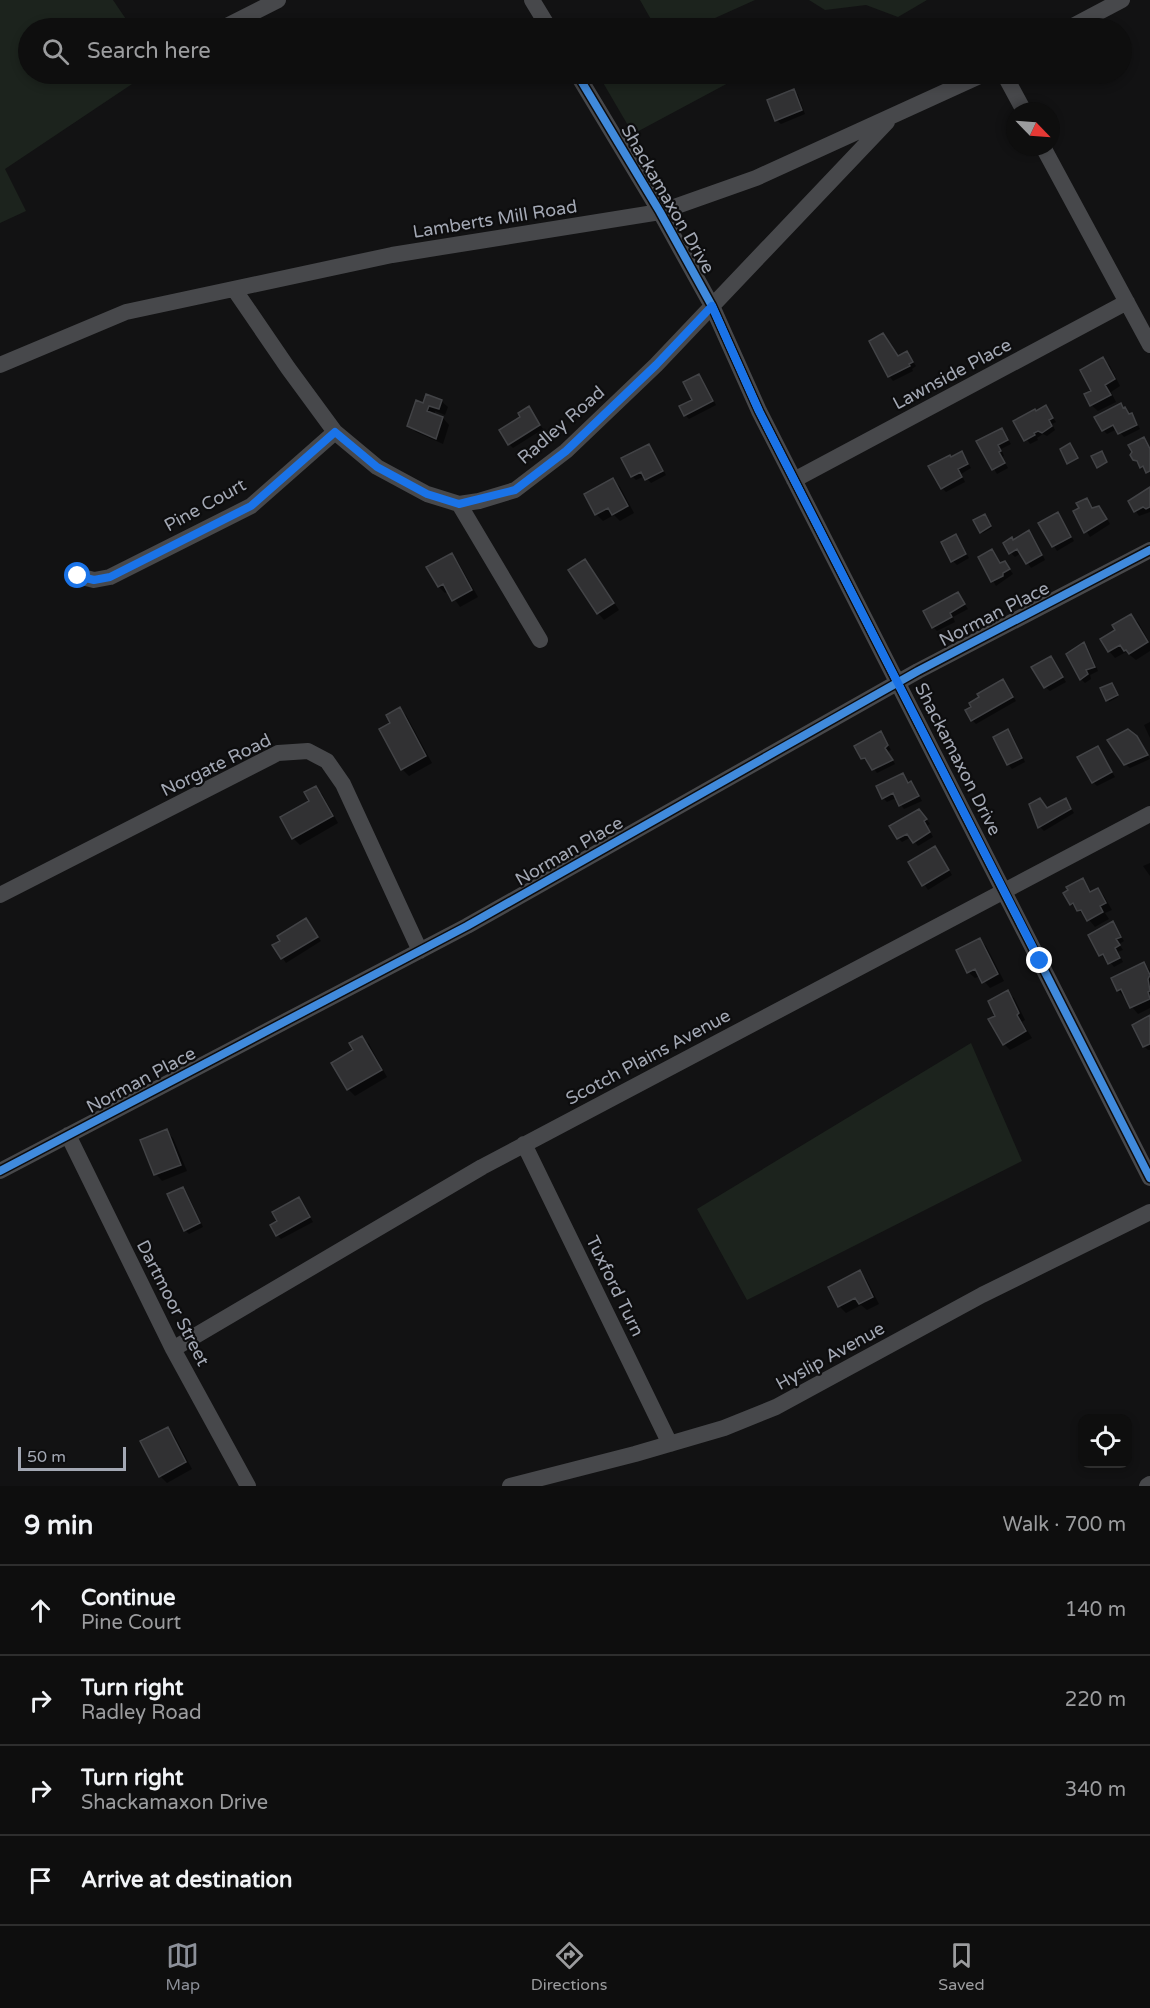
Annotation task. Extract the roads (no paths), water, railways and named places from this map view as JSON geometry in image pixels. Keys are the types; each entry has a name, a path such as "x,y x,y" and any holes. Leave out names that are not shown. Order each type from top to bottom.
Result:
{"street":[{"path":"243,18 278,0"},
{"path":"532,0 543,18"},
{"path":"1089,18 1122,0"},
{"name":"Shackamaxon Drive","path":"583,84 660,212 712,306 759,411 1150,1178"},
{"name":"Lamberts Mill Road","path":"0,365 126,312 392,255 660,212 756,178 962,84"},
{"path":"1009,84 1019,102"},
{"name":"Radley Road","path":"459,504 515,490 566,451 656,365 894,115"},
{"path":"1048,156 1150,345"},
{"path":"234,289 335,432 377,467 427,494 459,504 540,640"},
{"name":"Lawnside Place","path":"794,480 1127,302"},
{"name":"Pine Court","path":"78,576 94,580 110,577 251,506 335,432"},
{"name":"Norman Place","path":"0,1171 467,926 897,682 1150,550"},
{"name":"Norgate Road","path":"0,895 278,753 308,751 327,761 344,784 420,951"},
{"name":"Scotch Plains Avenue","path":"173,1348 524,1144 1150,814"},
{"name":"Dartmoor Street","path":"68,1135 173,1348 248,1486"},
{"name":"Tuxford Turn","path":"524,1144 670,1444"},
{"name":"Hyslip Avenue","path":"510,1486 724,1428 776,1407 982,1295 1150,1212"}]}
